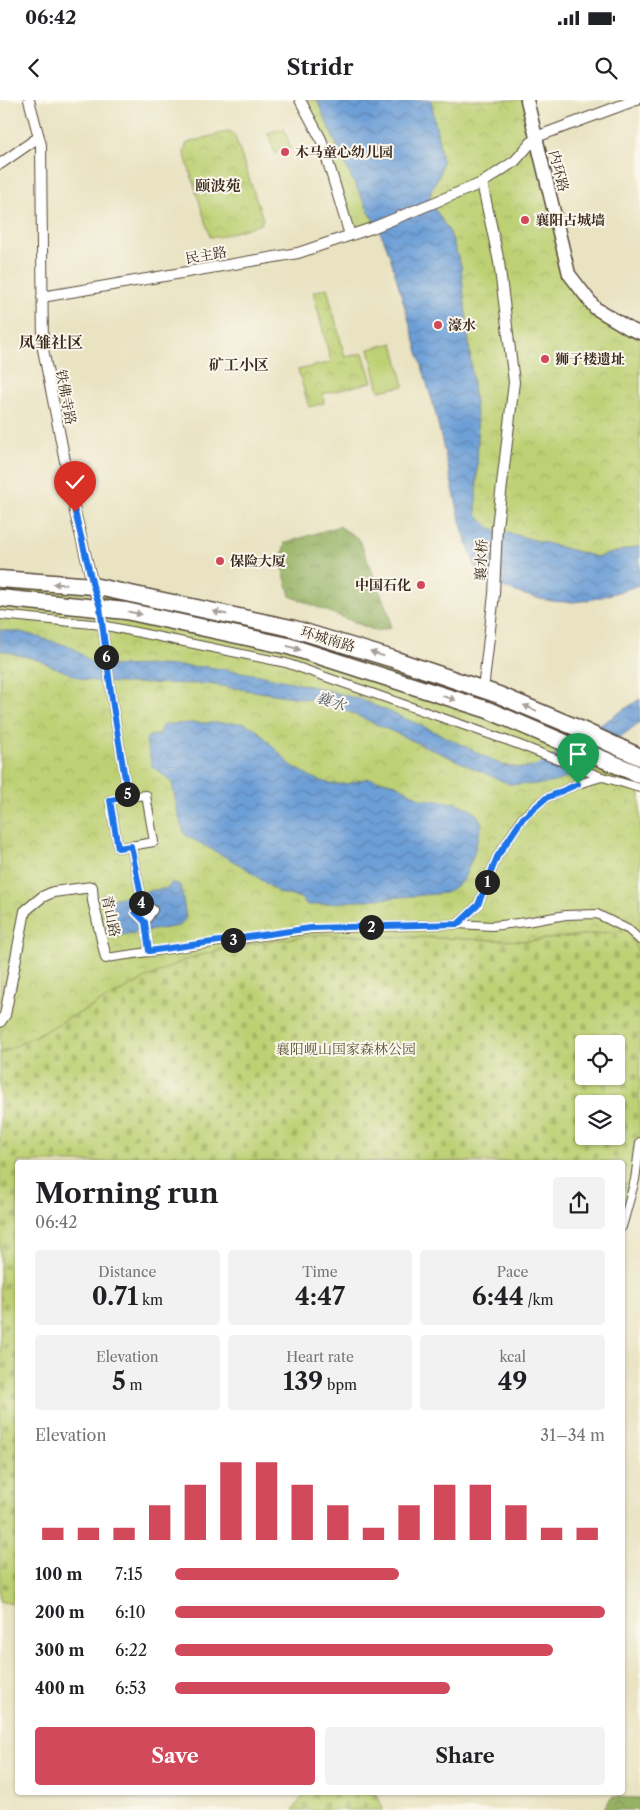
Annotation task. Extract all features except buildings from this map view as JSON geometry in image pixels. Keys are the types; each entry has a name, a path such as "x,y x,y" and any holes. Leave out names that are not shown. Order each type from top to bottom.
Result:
{"highway":[{"name":"环城南路","path":"0,579 93,586 291,628 393,659 483,690 575,727 639,756"},
{"name":"环城南路","path":"0,598 126,611 288,646 488,710 635,773"}],"street":[{"name":"铁佛寺路","path":"29,100 41,145 43,350 75,512 100,607"},
{"path":"300,100 321,139 350,235"},
{"name":"内环路","path":"527,100 569,274 595,308 640,333"},
{"path":"482,183 515,161 536,137 617,104 636,100"},
{"path":"0,164 39,137"},
{"name":"民主路","path":"42,297 298,253 372,228 482,183"},
{"name":"襄水桥","path":"482,183 499,262 514,382 497,527 494,594 483,690"},
{"path":"100,607 112,700 128,797"},
{"path":"0,615 102,625 286,663 603,777 640,788"},
{"path":"458,924 478,905 497,857 523,818 546,798 578,784 603,777"},
{"path":"146,795 154,842 118,848 110,800 128,797 146,795"},
{"path":"131,846 141,897 153,910 145,922"},
{"name":"青山路","path":"0,1022 5,1015 25,911 42,896 54,892 92,887 106,958"},
{"path":"141,897 135,912 145,922 149,951"},
{"path":"106,958 311,928 458,924 492,926 566,915 597,914 629,930 640,940"},
{"path":"625,1216 635,1180 640,1142"}],"green space":[{"path":"298,100 317,100 348,171 376,225 356,233 320,139"},
{"path":"431,100 527,100 569,274 595,308 640,333 640,546 597,557 490,528 476,514 478,434 461,266 450,233 430,199 431,190 440,174 442,160"},
{"path":"284,128 291,148 275,153 268,133"},
{"path":"229,131 234,134 263,219 261,224 218,237 210,237 184,152 187,143"},
{"path":"327,288 345,357 363,353 372,382 323,394 324,403 309,407 298,370 331,362 313,292"},
{"path":"393,343 404,386 379,391 369,349"},
{"path":"339,526 359,539 390,617 390,628 376,631 290,596 281,563 285,543"},
{"path":"0,579 93,586 393,659 640,757 640,956 628,930 528,941 323,934 242,945 193,957 156,973 0,1054"},
{"name":"襄阳岘山国家森林公园","path":"629,930 640,956 640,1175 635,1180 625,1219 625,1160 15,1160 15,1605 0,1601 0,1054 156,973 193,957 242,945 323,934 528,941"},
{"path":"304,1795 378,1795 383,1810 293,1810"},
{"path":"612,1797 640,1798 640,1810 605,1810 605,1806"}],"water":[{"name":"濠水","path":"317,100 431,100 442,160 440,174 431,190 430,199 450,233 461,266 478,434 476,514 490,528 597,557 640,546 640,585 594,599 565,602 531,597 498,585 478,574 462,528 435,411 390,256 384,240 348,171"},
{"name":"襄水","path":"0,630 21,632 72,647 91,662 101,666 158,665 209,667 259,675 319,688 362,700 436,732 502,765 521,768 536,766 545,761 640,699 640,722 566,778 545,784 509,784 340,708 312,700 208,684 115,683 85,680 38,660 0,650"},
{"path":"242,723 255,728 291,765 313,778 331,784 347,784 368,778 396,784 421,799 456,803 470,809 478,816 482,823 473,856 463,881 446,893 311,905 307,905 301,898 279,893 244,867 185,835 178,814 172,782 152,766 146,740 149,736 159,735 161,727 164,725"},
{"path":"171,883 181,886 186,918 179,926 115,936 112,932 111,899 168,888"}],"place":[{"name":"木马童心幼儿园","path":"285,152"},
{"name":"襄阳古城墙","path":"525,220"},
{"name":"濠水","path":"438,325"},
{"name":"狮子楼遗址","path":"545,359"},
{"name":"保险大厦","path":"220,561"},
{"name":"中国石化","path":"421,585"}],"district":[{"name":"颐波苑","path":"218,185"},
{"name":"凤雏社区","path":"51,342"},
{"name":"矿工小区","path":"239,364"}],"route":[{"path":"75,512 100,607 112,700 128,797 110,800 118,848 131,846 142,900 135,912 145,922 149,951 311,928 458,924 478,905 497,857 523,818 546,798 578,784"}]}
